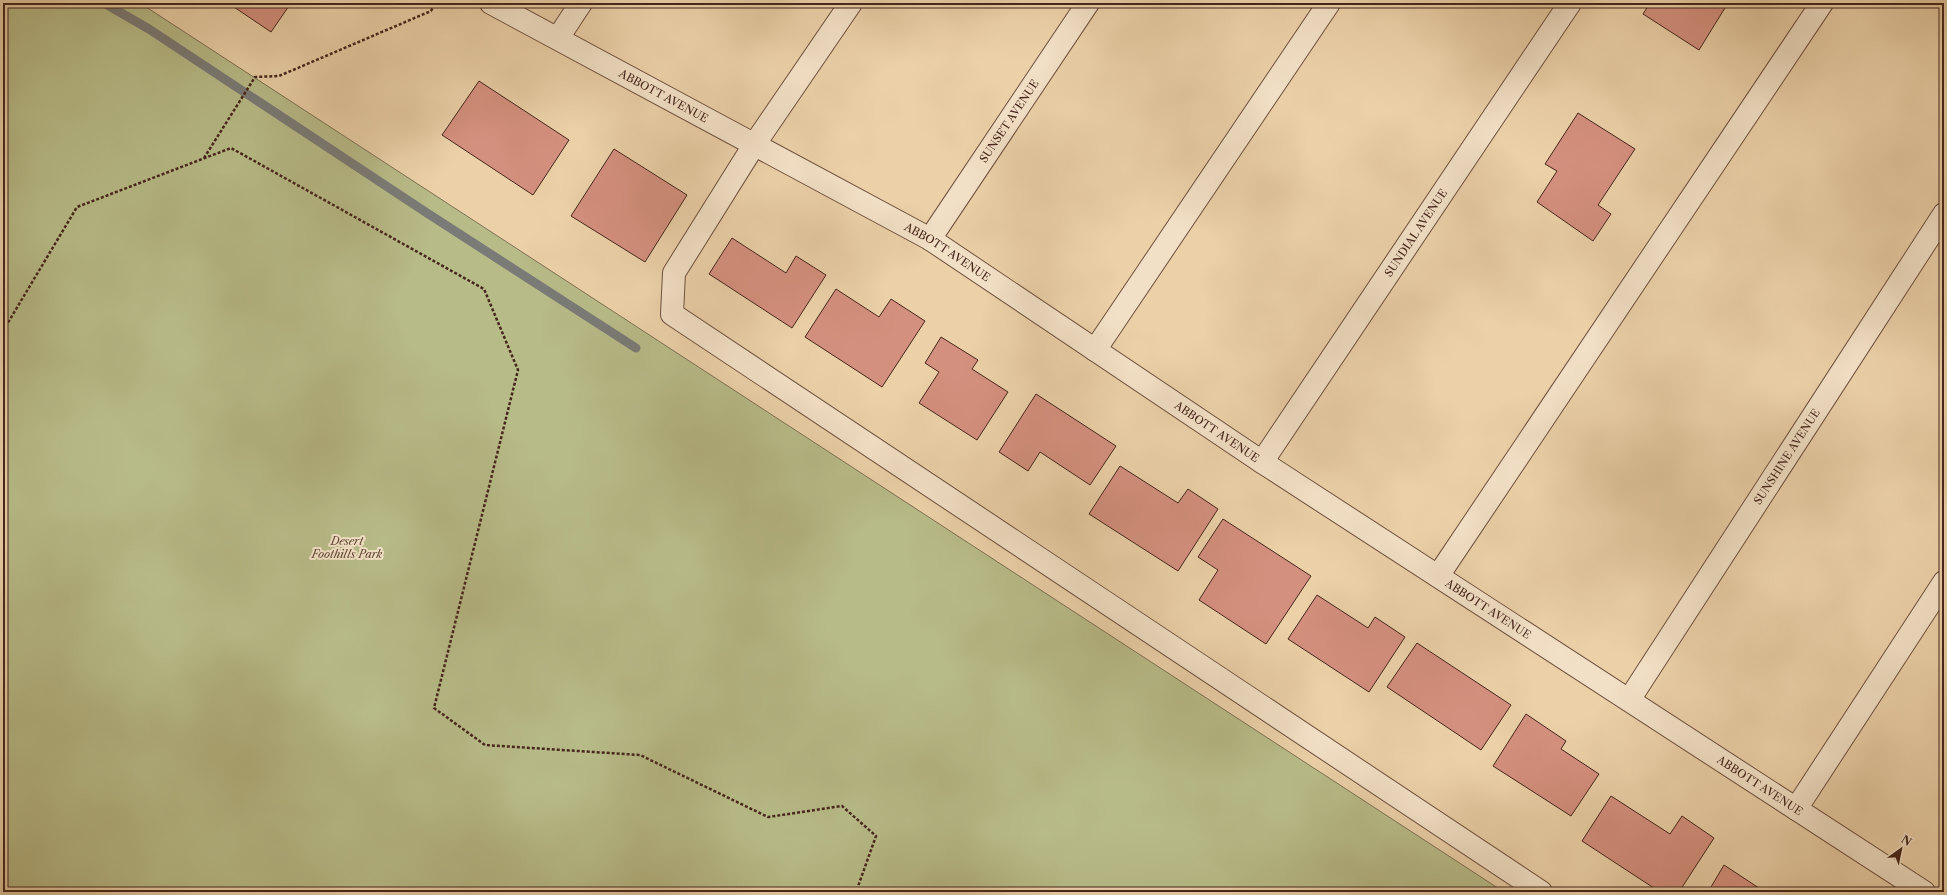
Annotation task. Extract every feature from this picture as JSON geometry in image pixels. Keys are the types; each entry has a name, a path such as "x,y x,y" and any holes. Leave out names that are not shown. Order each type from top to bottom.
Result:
{"street":[{"name":"ABBOTT AVENUE","path":"491,3 930,239 1262,462 1924,892"},
{"path":"558,38 581,3"},
{"path":"851,3 754,145 674,273 672,314 1541,892"},
{"name":"SUNSET AVENUE","path":"930,239 1088,3"},
{"path":"1095,350 1329,3"},
{"name":"SUNDIAL AVENUE","path":"1262,462 1570,3"},
{"path":"1438,576 1822,3"},
{"name":"SUNSHINE AVENUE","path":"1629,700 1944,214"},
{"path":"1796,809 1944,582"}],"path":[{"path":"204,158 255,77 279,76 431,11 435,3"},
{"path":"3,331 77,207 231,148 484,289 518,370 434,708 485,745 640,755 768,816 842,806 876,836 856,892"}],"green space":[{"name":"Desert Foothills Park","path":"3,3 140,3 1504,892 3,892"}],"building":[{"path":"228,3 291,3 271,32"},
{"path":"1650,3 1728,3 1699,50 1643,14"},
{"path":"479,81 569,140 533,195 442,135"},
{"path":"1578,113 1635,149 1598,205 1611,214 1593,241 1537,202 1557,171 1545,164"},
{"path":"614,149 687,195 645,262 571,216"},
{"path":"732,238 786,273 796,256 826,275 792,328 709,274"},
{"path":"836,289 879,317 891,299 925,321 882,387 805,337"},
{"path":"941,337 978,360 972,369 1008,392 977,440 919,403 939,372 925,363"},
{"path":"1036,394 1116,446 1090,485 1040,452 1028,471 999,452"},
{"path":"1120,466 1178,503 1188,489 1218,509 1178,571 1089,514"},
{"path":"1223,519 1311,576 1266,644 1199,600 1218,570 1198,557"},
{"path":"1317,595 1368,628 1375,617 1405,637 1369,692 1288,639"},
{"path":"1417,643 1511,705 1481,750 1387,687"},
{"path":"1526,714 1566,741 1561,749 1599,774 1571,816 1493,766"},
{"path":"1611,796 1670,834 1682,816 1714,838 1679,892 1660,892 1582,841"},
{"path":"1724,865 1765,892 1708,892"},
{"path":"1787,888 1794,892 1784,892"}],"waterway":[{"path":"104,3 149,29 427,213 636,348"}]}
